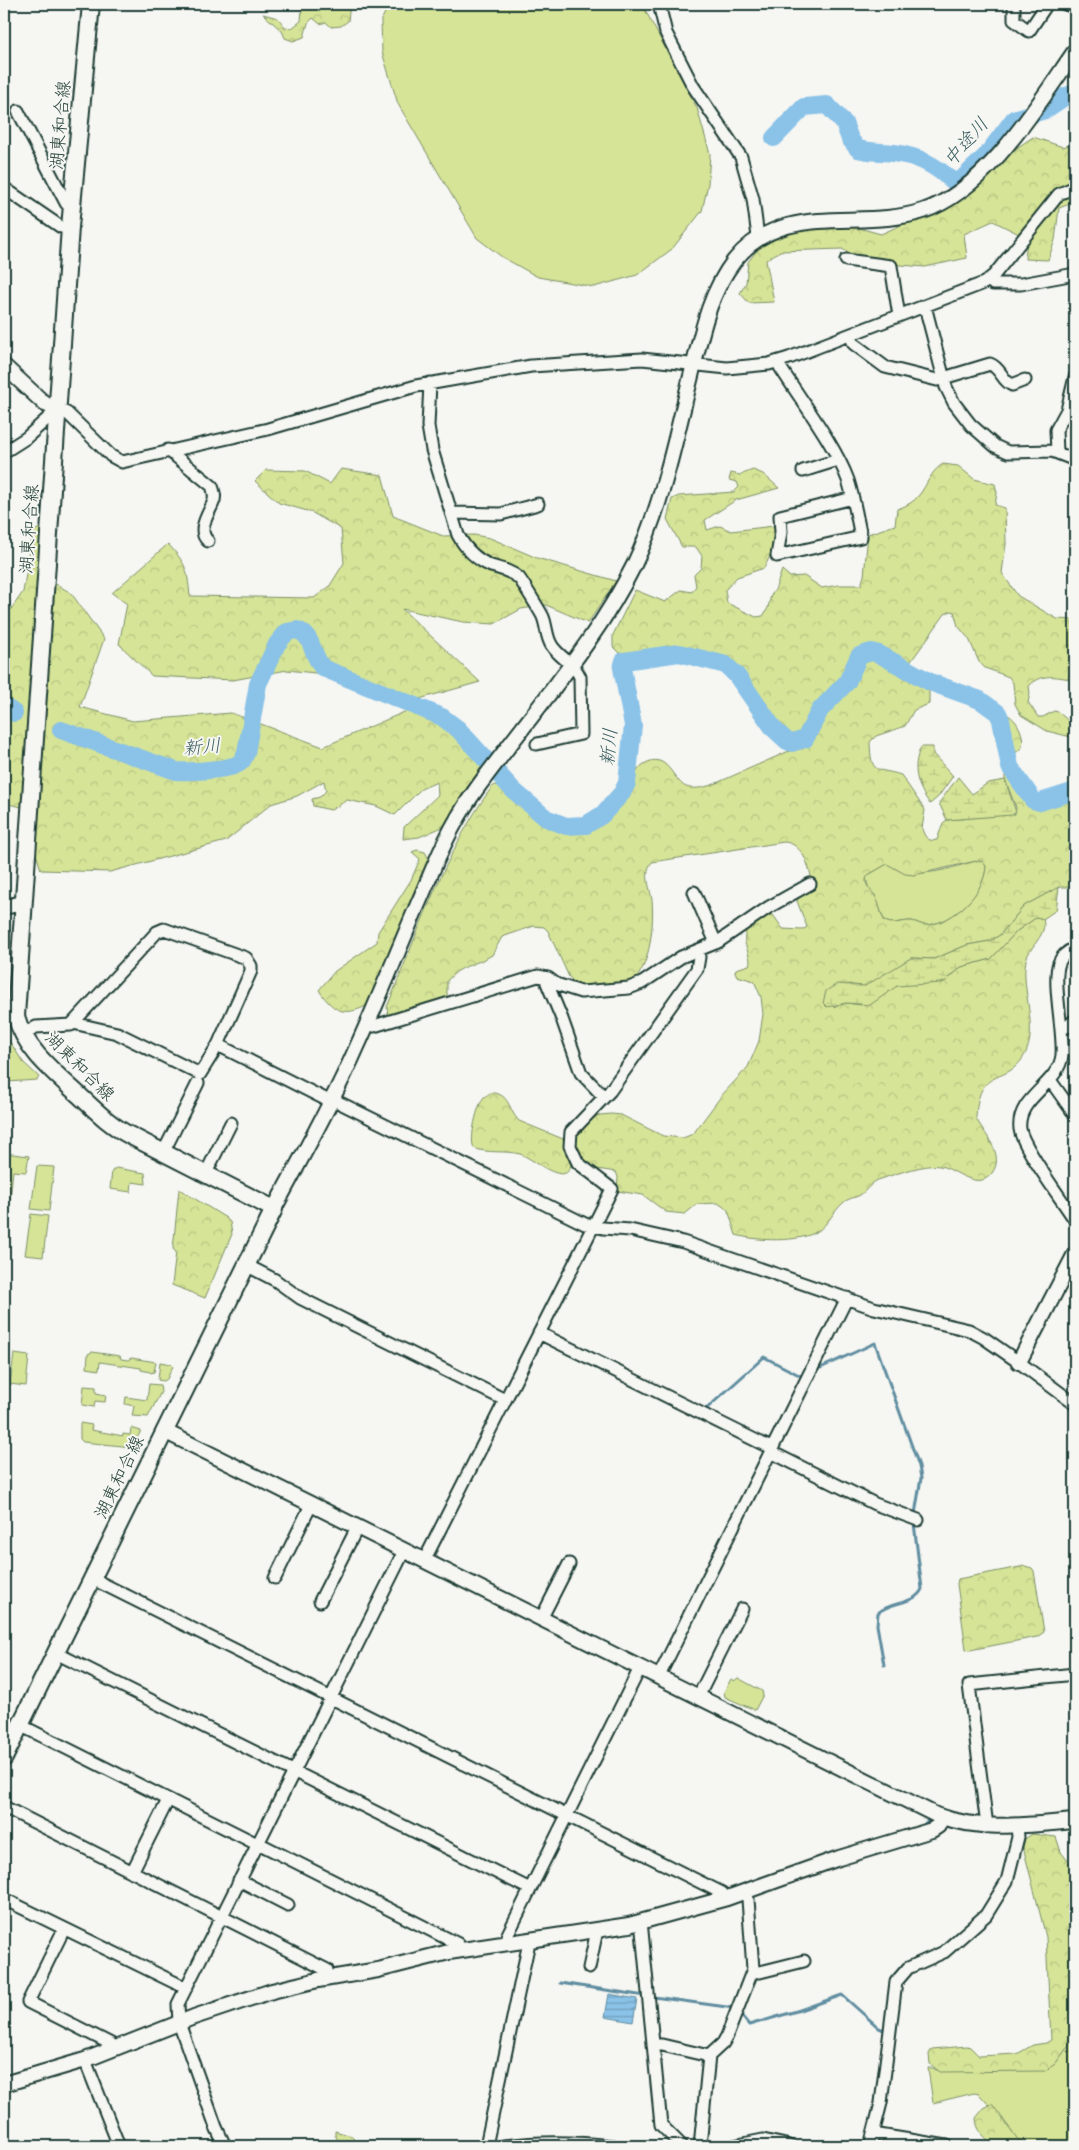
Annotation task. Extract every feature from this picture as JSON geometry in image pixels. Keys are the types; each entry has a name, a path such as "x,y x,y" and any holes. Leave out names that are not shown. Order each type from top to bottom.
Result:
{"main road":[{"name":"湖東和合線","path":"4,1758 274,1208 205,1175 108,1122 50,1069 23,1034 18,1023 16,1009 70,227 91,4"}],"street":[{"path":"659,4 666,33 693,86 741,157 754,208 758,233"},
{"path":"1014,4 1014,20 1029,31 1047,4"},
{"path":"1065,4 1075,7"},
{"path":"274,1208 331,1101 367,1024 443,846 483,780 570,664 615,600 647,535 662,488 702,329 713,294 735,260 758,233 791,224 893,217 924,211 965,189 996,158 1075,51"},
{"path":"18,112 66,203 73,210"},
{"path":"4,366 45,404 67,413 118,461 131,460 168,450 268,429 430,383 531,366 642,359 737,368 779,362 979,285 989,279 1059,194 1075,187"},
{"path":"4,188 61,227 70,227"},
{"path":"846,260 891,266 899,316"},
{"path":"989,279 994,284 1015,285 1075,274"},
{"path":"925,306 943,378 950,395 965,418 1001,450 1015,454 1045,450 1057,452 1075,460"},
{"path":"850,334 854,344 885,367 937,380 990,364 999,369 1008,384 1012,386 1025,380"},
{"path":"779,362 780,367 838,460 847,478 853,498 861,537 777,556 780,516 853,498"},
{"path":"1057,452 1056,430 1067,410 1075,377"},
{"path":"430,383 428,426 432,450 462,542 473,554 490,565 512,573 521,579 543,617 552,646 578,670 581,681 580,734 543,746"},
{"path":"4,452 26,438 58,409"},
{"path":"168,450 212,486 215,494 214,503 205,518 204,533 208,541"},
{"path":"803,471 838,460"},
{"path":"451,513 501,514 538,504"},
{"path":"367,1024 374,1026 538,976 549,979 560,986 587,992 629,988 642,982 669,964 716,943 769,907 810,884"},
{"path":"694,892 716,943"},
{"path":"4,907 23,903"},
{"path":"23,1034 36,1027 68,1026 73,1024 157,932 164,929 250,961 251,971 218,1045 200,1074 117,1033 73,1024"},
{"path":"1075,948 1066,953 1058,965 1062,1057 1056,1072 1023,1110 1020,1118 1021,1134 1075,1220"},
{"path":"424,1562 612,1189 578,1163 573,1155 569,1139 574,1126 604,1097 697,969 699,957 697,950"},
{"path":"549,979 547,983 581,1073 604,1097"},
{"path":"1061,1027 1067,1027 1075,1020"},
{"path":"218,1045 576,1221 593,1227 630,1230 683,1242 882,1310 969,1330 1019,1362 1075,1404"},
{"path":"1050,1080 1074,1110"},
{"path":"163,1153 198,1083"},
{"path":"205,1175 232,1123"},
{"path":"1019,1362 1075,1254"},
{"path":"246,1265 275,1280 300,1298 505,1400"},
{"path":"658,1678 847,1298"},
{"path":"539,1332 874,1504 918,1520"},
{"path":"164,1431 424,1562 942,1817 968,1825 985,1827 1075,1821"},
{"path":"274,1578 311,1505"},
{"path":"320,1601 357,1528"},
{"path":"225,2146 216,2128 179,2022 178,2004 404,1551"},
{"path":"541,1619 569,1564"},
{"path":"91,1578 722,1893 724,1900"},
{"path":"698,1697 742,1609"},
{"path":"56,1653 530,1889"},
{"path":"508,1943 507,1936 640,1668"},
{"path":"985,1827 986,1818 969,1685 1075,1674"},
{"path":"20,1725 458,1944 459,1950"},
{"path":"132,1872 168,1800"},
{"path":"4,1807 327,1970 328,1978"},
{"path":"4,2084 85,2060 179,2022 272,1991 328,1978 378,1970 459,1950 595,1930 641,1921 724,1900 839,1858 932,1830 938,1826 942,1817"},
{"path":"870,2146 881,2103 896,1982 908,1968 944,1952 986,1915 1007,1881 1018,1837 1017,1826"},
{"path":"239,1880 288,1905"},
{"path":"700,2146 709,2056 723,2043 727,2036 752,1971 748,1899 745,1892"},
{"path":"4,1899 186,1988"},
{"path":"641,1921 661,2125 682,2146"},
{"path":"64,1929 28,2002 111,2044 113,2049"},
{"path":"589,1968 596,1936 595,1930"},
{"path":"488,2146 487,2141 528,1947 527,1940"},
{"path":"752,1971 760,1972 804,1961"},
{"path":"654,2045 662,2044 709,2056"},
{"path":"85,2060 119,2146"},
{"path":"873,2134 947,2146"},
{"path":"733,2146 763,2140 790,2146"},
{"path":"504,2146 528,2143 574,2142 614,2146"}],"green space":[{"path":"275,4 307,4 332,10 332,4 350,4 348,21 341,26 331,27 326,22 320,24 313,18 308,23 304,37 293,41 285,38 282,31 263,14 278,18 285,27 292,28 301,21 302,9"},
{"path":"389,4 642,4 697,108 710,154 708,184 702,211 672,249 637,275 594,287 538,277 502,257 477,238 398,104 382,52 381,21"},
{"path":"1033,137 1063,147 1075,143 1075,202 1059,208 1055,240 1048,260 1025,259 1027,238 993,221 964,234 967,258 925,267 889,264 854,256 842,249 780,251 766,260 774,302 749,303 740,293 746,283 748,262 765,240 793,227 844,224 881,234 946,205 1006,155"},
{"path":"943,464 958,466 974,479 995,484 997,493 995,505 1005,508 1006,544 1002,573 1018,596 1057,619 1075,620 1075,680 1050,677 1040,679 1029,686 1028,702 1038,717 1043,717 1054,711 1058,712 1075,726 1075,738 1047,731 1021,715 1015,704 1013,683 1009,677 985,668 979,662 969,639 958,626 954,612 951,611 945,614 909,664 901,664 876,649 860,650 854,657 844,680 817,708 803,736 793,740 773,723 740,674 728,662 679,650 621,655 613,647 613,635 635,590 665,602 681,590 692,592 696,586 694,575 701,568 702,556 696,547 682,547 667,519 672,499 679,496 734,492 739,487 737,482 729,480 731,473 740,475 753,470 763,474 779,488 736,500 705,520 707,530 720,526 731,531 774,526 773,548 764,568 737,577 725,590 727,603 756,617 763,616 768,608 771,595 775,590 782,570 790,577 804,576 822,588 838,585 861,585 864,576 868,534 895,525 897,509 914,500 932,475"},
{"path":"341,469 382,475 393,516 443,536 474,535 490,538 537,558 616,581 588,623 546,605 521,609 494,624 463,622 402,609 480,682 401,704 334,675 287,670 233,680 152,676 119,644 127,604 112,593 168,544 183,562 190,596 314,598 329,587 344,563 341,529 311,512 279,503 255,481 266,470 305,471 330,484"},
{"path":"44,525 42,576 71,593 104,639 80,707 133,721 231,713 323,747 409,710 459,723 491,753 462,795 445,826 419,837 403,839 404,827 438,795 437,782 421,789 395,815 376,806 347,800 331,810 313,806 312,799 320,797 326,791 324,781 297,796 271,804 226,841 110,872 41,870 22,807 8,804 4,711 4,611 9,612 23,592 33,532"},
{"path":"878,657 923,683 929,692 929,704 914,710 905,726 876,736 870,742 872,760 876,768 901,775 925,810 922,828 925,836 929,839 937,840 943,823 947,820 1015,814 1016,808 1005,779 1007,774 1011,776 1033,805 1040,805 1075,795 1075,887 1059,887 1024,906 1000,935 990,941 967,945 934,959 911,958 871,985 859,987 849,984 833,1007 846,1003 861,1005 897,986 951,977 961,967 991,959 1017,931 1037,917 1043,919 1044,925 1041,935 1026,960 1025,983 1030,1022 1028,1046 1024,1056 1017,1065 987,1083 978,1101 976,1118 992,1144 996,1158 996,1166 986,1178 974,1180 934,1165 894,1174 878,1180 860,1195 843,1203 818,1231 800,1238 766,1240 736,1235 728,1210 718,1203 697,1204 685,1214 666,1212 643,1195 617,1191 618,1177 616,1172 591,1168 583,1164 572,1139 590,1118 600,1115 621,1115 663,1136 683,1138 693,1134 722,1095 748,1067 759,1041 763,1014 761,997 754,981 737,976 735,972 736,969 749,965 750,962 745,943 746,932 752,924 771,912 783,929 802,930 807,927 797,901 812,881 804,856 796,846 790,843 784,842 652,862 649,866 648,875 652,900 652,931 644,965 633,981 587,987 577,985 569,977 548,931 544,927 534,926 502,937 492,955 462,968 452,976 447,981 447,998 388,1015 387,1007 433,894 460,838 492,787 495,785 501,787 547,824 571,832 589,829 613,813 620,805 630,790 638,769 644,764 652,761 664,763 686,787 699,788 712,785 805,744 826,708 849,684 862,658","holes":["982,861 986,866 984,876 974,896 958,912 938,923 928,925 910,921 890,923 884,920 877,899 866,881 868,875 887,864 905,874 914,875"]},
{"path":"1008,715 1018,725 1022,734 1022,747 1017,752 1014,752 1008,740 1005,724 1006,716"},
{"path":"921,747 933,747 933,754 953,776 938,797 930,804 917,777 916,762"},
{"path":"958,777 972,794 988,783 1005,780 1016,812 1012,815 947,820 939,803"},
{"path":"417,850 425,852 429,859 373,1002 356,1010 343,1011 337,1009 331,1005 319,990 335,971 377,942 378,932 411,880 420,859 412,852"},
{"path":"982,861 986,866 980,886 974,896 958,912 938,923 928,925 910,921 890,923 884,920 875,895 869,890 866,878 887,864 901,871 920,873 939,871"},
{"path":"1059,887 1056,910 1043,919 1037,917 1017,931 991,959 961,967 946,981 941,983 897,986 870,1005 846,1003 827,1007 823,1003 826,991 837,984 865,986 911,958 934,959 967,945 990,941 1000,935 1024,906"},
{"path":"8,1039 23,1062 39,1077 37,1080 7,1082 4,1078 4,1040"},
{"path":"490,1093 501,1095 519,1121 563,1139 570,1153 571,1161 570,1168 566,1173 561,1174 546,1169 520,1154 485,1151 474,1148 472,1138 476,1115 481,1101"},
{"path":"4,1153 29,1156 26,1172 13,1171 10,1199 6,1199 4,1191"},
{"path":"37,1166 54,1167 49,1211 31,1209"},
{"path":"116,1168 145,1173 146,1184 132,1182 131,1192 110,1189 112,1171"},
{"path":"179,1189 230,1222 232,1234 205,1298 172,1285 176,1252 173,1249"},
{"path":"31,1214 48,1216 43,1257 25,1255"},
{"path":"92,1352 120,1356 121,1359 128,1360 131,1358 156,1362 154,1372 141,1370 141,1368 100,1362 99,1370 87,1368 88,1354"},
{"path":"14,1354 29,1356 26,1386 10,1384"},
{"path":"160,1362 173,1366 167,1379 164,1381 158,1380"},
{"path":"149,1384 160,1385 161,1392 148,1417 132,1416 134,1406 125,1404 126,1397 147,1400"},
{"path":"84,1386 96,1387 96,1393 106,1395 105,1402 95,1401 94,1407 82,1405"},
{"path":"80,1423 92,1425 91,1430 123,1436 123,1434 130,1435 131,1428 141,1431 132,1447 83,1442 80,1439"},
{"path":"1025,1566 1032,1568 1034,1571 1044,1632 1037,1637 970,1650 966,1649 957,1584 958,1579"},
{"path":"738,1678 762,1691 763,1695 755,1710 725,1697 724,1692 731,1679 734,1681"},
{"path":"1032,1834 1056,1837 1061,1852 1075,1870 1075,2037 1055,2064 1045,2071 940,2072 930,2064 929,2054 932,2049 967,2046 979,2056 1017,2054 1033,2045 1046,2043 1051,2040 1046,1937 1023,1847 1025,1839"},
{"path":"1075,2037 1075,2146 1022,2146 990,2104 979,2094 974,2093 933,2103 928,2068 936,2070 1055,2064"},
{"path":"992,2104 1022,2146 994,2146 982,2134 976,2123 976,2118 984,2108"},
{"path":"335,2131 352,2136 357,2146 341,2146"}],"water":[{"path":"609,1994 637,1999 633,2022 605,2017"}],"waterway":[{"name":"中途川","path":"774,138 804,107 827,105 844,123 850,139 858,149 899,154 920,159 957,184 986,156 1014,119 1045,110 1066,96 1075,93"},
{"name":"新川","path":"61,730 176,771 197,771 236,765 241,762 246,753 258,684 277,644 287,632 297,630 306,636 323,668 442,717 458,729 513,790 546,818 566,826 586,825 602,815 622,793 627,783 633,725 622,668 624,661 679,653 726,665 737,676 774,729 792,743 805,739 820,710 847,682 859,656 871,652 879,654 930,682 980,700 998,713 1010,767 1033,800 1040,802 1075,791"},
{"name":"新川","path":"4,706 14,713"},
{"path":"816,1370 875,1343 919,1466 921,1478 915,1514"},
{"path":"704,1411 764,1357 801,1376"},
{"path":"884,1665 877,1625 878,1613 889,1606 914,1598 922,1589 914,1523"},
{"path":"922,1827 930,1818"},
{"path":"560,1983 645,1996"},
{"path":"740,2014 749,2025 842,1995 879,2028 884,2030"},
{"path":"654,1997 734,2008"}]}
